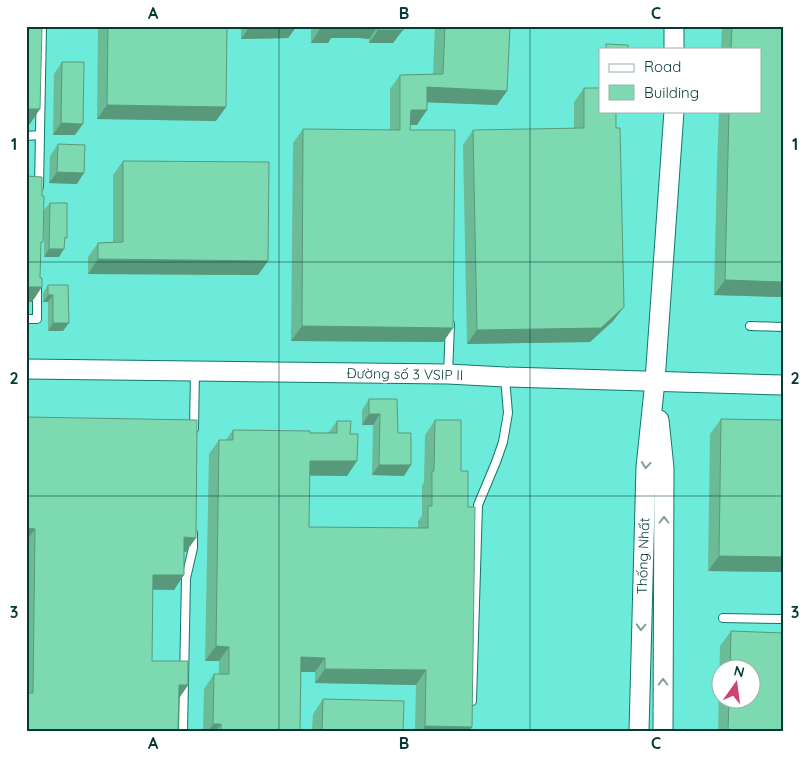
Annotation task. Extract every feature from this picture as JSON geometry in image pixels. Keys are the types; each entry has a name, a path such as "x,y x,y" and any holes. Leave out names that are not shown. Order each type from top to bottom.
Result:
{"street":[{"path":"674,26 674,48"},
{"name":"Thống Nhất","path":"639,731 646,467 655,381 674,112"},
{"name":"Đường số 3 VSIP II","path":"26,369 448,374 783,385"},
{"name":"Thống Nhất","path":"655,381 664,468 663,731"}],"lane":[{"path":"39,193 42,26"},
{"path":"26,136 40,135"},
{"path":"26,319 37,319 38,280"},
{"path":"448,374 450,320"},
{"path":"750,326 783,327"},
{"path":"194,440 195,371"},
{"path":"472,711 478,505 503,442 508,413 505,377"},
{"path":"184,731 186,578 192,548 193,528"},
{"path":"723,618 783,619"}],"shaded area":[{"path":"26,26 783,26 783,731 26,731"}],"building":[{"path":"26,26 42,26 40,109 26,109"},
{"path":"108,26 227,26 226,107 107,105"},
{"path":"320,26 337,26 337,29 320,29"},
{"path":"378,26 403,26 403,30 378,30"},
{"path":"445,26 510,26 507,91 427,87 427,110 411,110 410,130 455,130 453,328 302,326 303,129 400,130 400,75 443,74"},
{"path":"732,26 783,26 783,282 725,280 729,112 762,112 762,48 731,48"},
{"path":"606,44 628,45 628,48 606,48"},
{"path":"62,62 84,62 83,124 61,123"},
{"path":"584,88 599,88 599,112 616,112 616,128 620,128 624,307 601,328 477,330 473,130 584,128"},
{"path":"58,144 85,145 84,173 57,172"},
{"path":"123,161 269,162 268,261 98,259 98,243 123,242"},
{"path":"26,176 42,177 42,196 44,196 40,278 42,278 42,287 26,287"},
{"path":"50,203 67,203 67,238 65,237 64,249 49,249"},
{"path":"48,285 68,285 69,323 53,323 53,295 48,295"},
{"path":"369,399 397,399 398,433 411,433 411,465 379,465 380,414 369,414"},
{"path":"26,417 197,420 196,538 184,537 184,575 153,575 152,661 188,661 188,685 179,685 178,731 26,731 26,693 33,693 35,529 26,528"},
{"path":"721,419 783,420 783,557 719,556"},
{"path":"435,420 461,420 461,471 468,471 468,507 475,507 472,727 425,726 426,670 325,669 325,658 301,657 300,731 221,731 221,724 213,724 214,674 229,674 229,647 216,646 219,440 233,440 233,430 337,433 337,421 351,421 350,434 358,434 357,461 310,461 309,527 428,528 428,506 432,506"},
{"path":"731,631 783,633 783,731 728,731 729,710 762,710 762,660 730,660"},
{"path":"323,699 404,701 403,731 322,731"}]}
